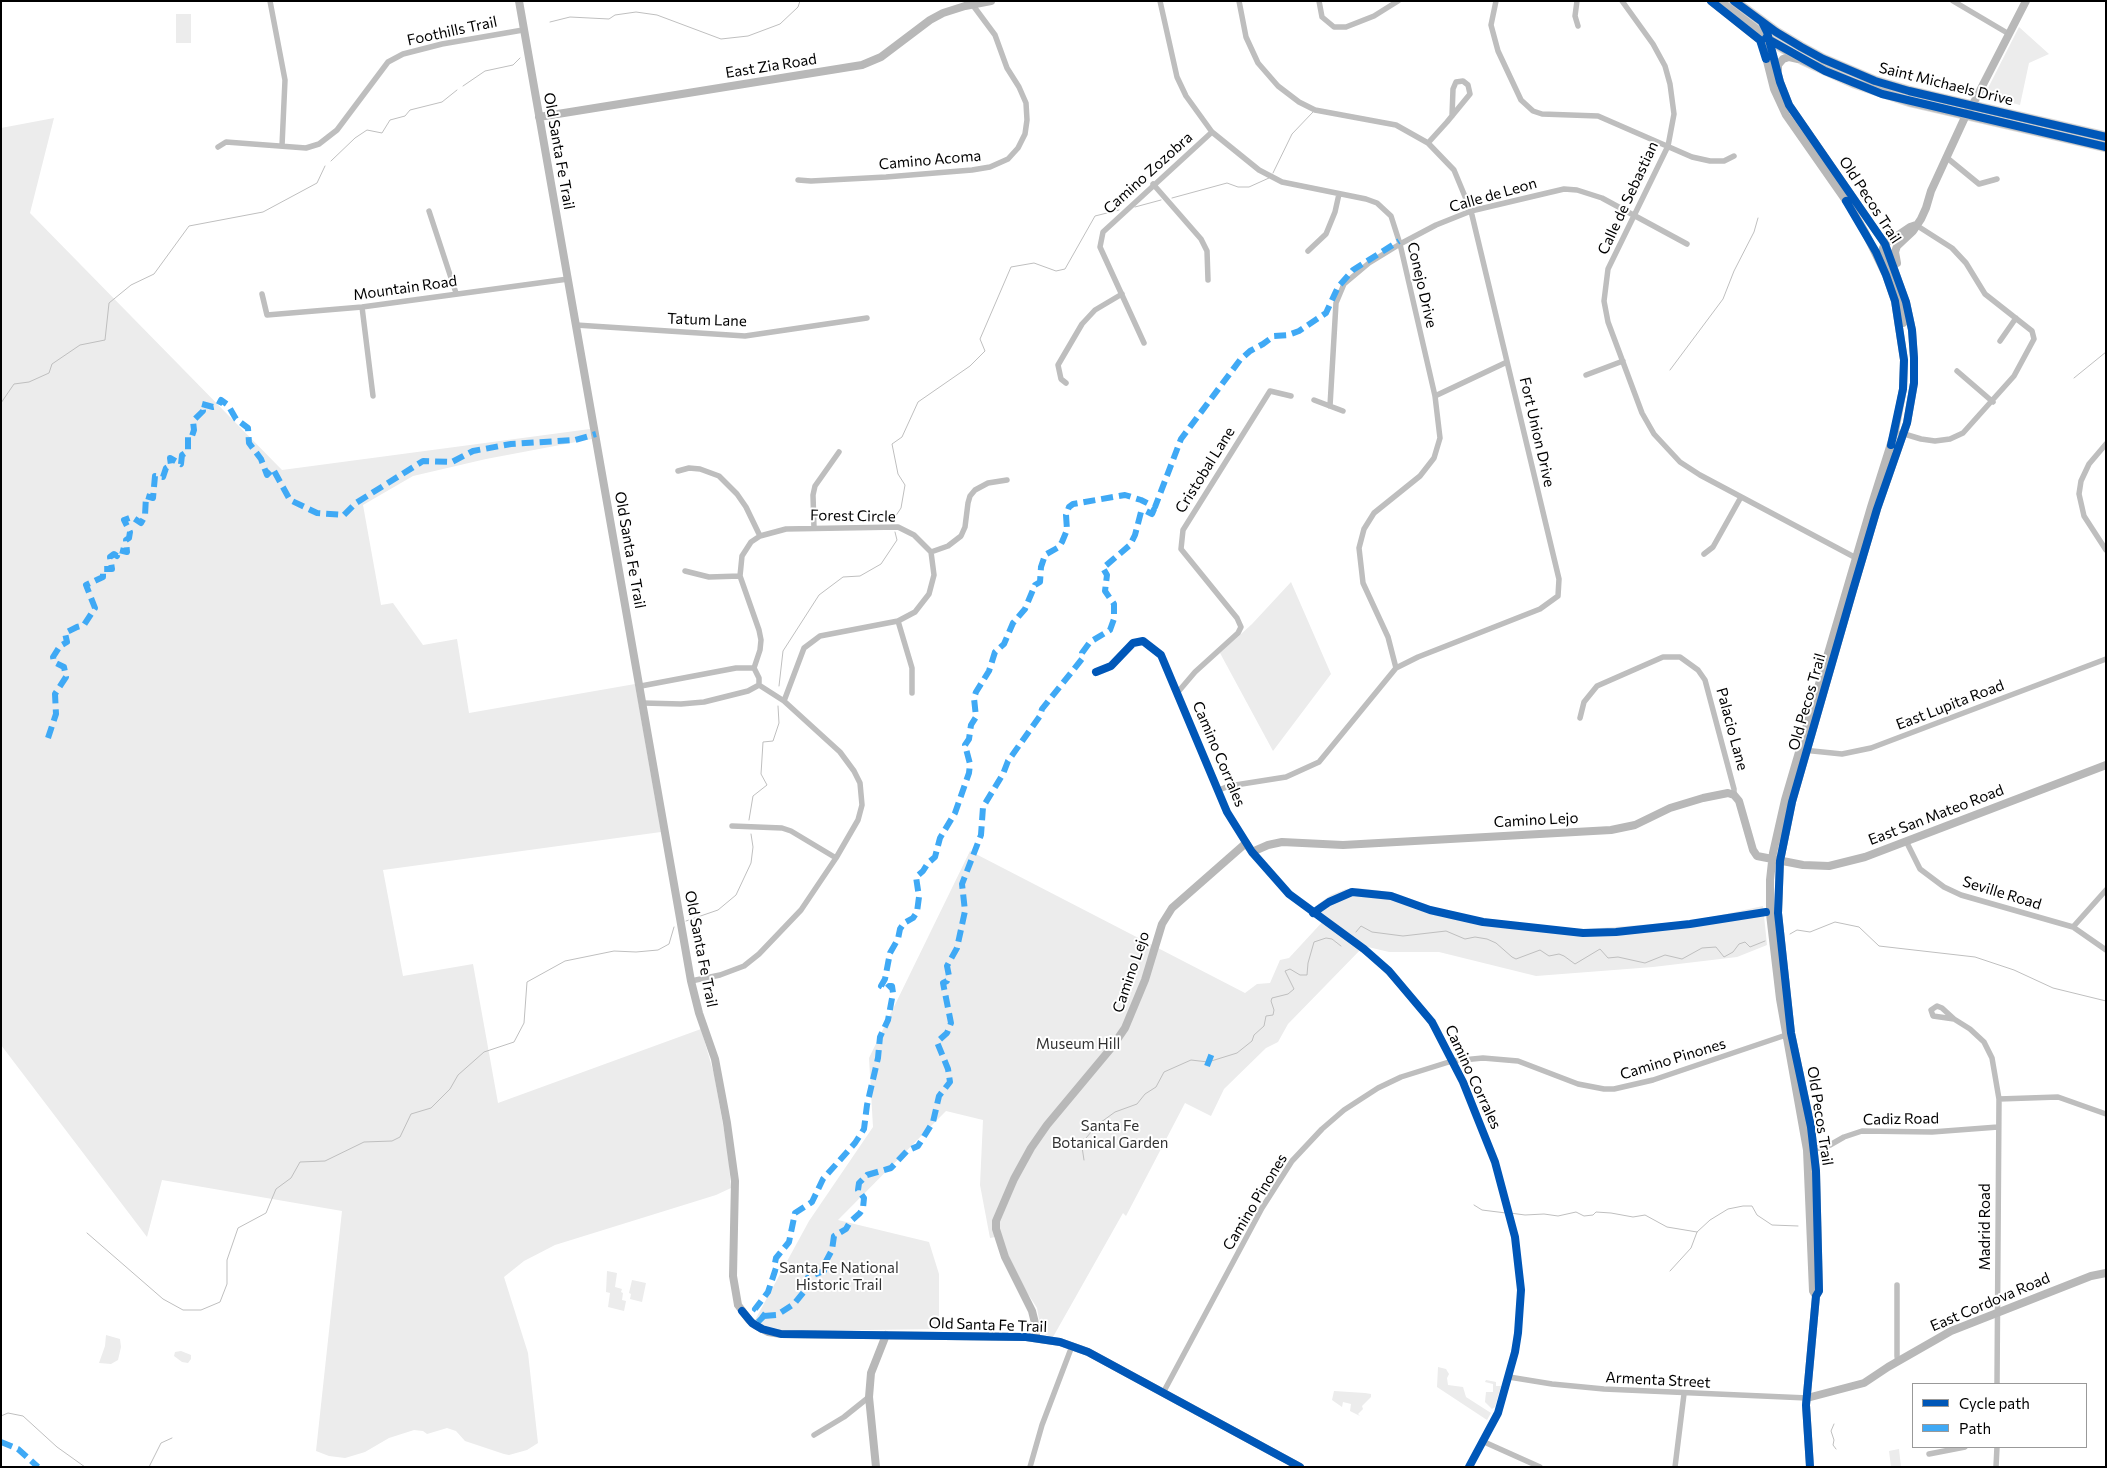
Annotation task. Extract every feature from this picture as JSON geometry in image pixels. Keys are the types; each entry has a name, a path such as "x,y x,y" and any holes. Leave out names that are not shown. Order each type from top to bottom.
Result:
{"main road":[{"name":"Saint Michaels Drive","path":"1719,1 1770,40 1803,60 1854,84 1882,94 2106,147"},
{"name":"Old Pecos Trail","path":"1734,1 1762,22"},
{"name":"Saint Michaels Drive","path":"1762,22 1801,47 1848,70 1909,92 2106,136"}],"street":[{"path":"270,1 285,80 282,146"},
{"name":"Old Santa Fe Trail","path":"519,1 644,702 691,981 699,1013 715,1058 732,1155 736,1204 733,1283 736,1299 742,1311 749,1320 762,1330 781,1334 1036,1337 1072,1346 1300,1467"},
{"name":"East Zia Road","path":"539,117 862,65 886,54 937,16 957,8 991,1"},
{"name":"Conejo Drive","path":"1160,1 1177,78 1186,96 1212,132 1238,155 1271,177 1294,186 1366,199 1377,203 1391,216 1400,244 1435,396 1440,438 1434,458 1420,476 1374,513 1364,529 1359,548 1363,583 1388,637 1396,668"},
{"name":"Fort Union Drive","path":"1219,790 1229,786 1286,777 1320,762 1396,668 1418,656 1540,609 1558,596 1559,579 1471,211 1454,170 1428,143 1396,125 1326,113 1307,106 1289,96 1258,64 1246,37 1239,1"},
{"path":"1319,1 1322,16 1334,27 1346,27 1374,16 1398,1"},
{"path":"1496,1 1491,25 1498,52 1521,100 1533,112 1598,116 1692,157 1710,161 1724,161 1734,156"},
{"path":"1577,1 1575,16 1578,26"},
{"name":"Calle de Sebastian","path":"1622,1 1653,44 1665,66 1670,84 1674,114 1668,146 1608,269 1604,301 1608,322 1642,413 1654,434 1680,462 1741,497 1859,559"},
{"name":"Old Pecos Trail","path":"1711,1 1760,40 1774,89 1786,115 1851,208 1866,232 1886,275 1894,301 1904,360 1899,432"},
{"path":"1953,1 2009,34"},
{"path":"1912,330 1910,301 1895,252 1899,243 1913,231 1926,208 1929,196 1966,115 2026,1"},
{"name":"Camino Acoma","path":"798,180 886,177 972,170 990,167 1008,159 1018,148 1025,134 1027,120 1026,103 1003,59 995,35 972,4"},
{"name":"Old Pecos Trail","path":"1762,22 1770,40 1786,99 1885,244 1903,289 1912,330 1914,382 1911,404 1899,432 1859,559 1803,750 1776,860 1778,914 1788,1035 1807,1107 1819,1282 1819,1291 1816,1296 1807,1398 1807,1434 1810,1467"},
{"name":"Foothills Trail","path":"218,147 226,142 306,148 319,144 337,130 388,62 403,54 442,44 523,30"},
{"path":"1780,82 1778,67 1781,61 1789,57 1803,60"},
{"path":"1428,143 1452,116 1470,94 1468,85 1463,81 1456,82 1453,89 1452,116"},
{"name":"Camino Zozobra","path":"1144,344 1100,247 1102,232 1212,132"},
{"path":"1946,157 1979,184 1997,179"},
{"path":"1153,184 1202,239 1207,251 1208,280"},
{"name":"Calle de Leon","path":"1330,406 1336,303 1344,284 1369,264 1400,244 1436,226 1471,211 1564,189 1577,190 1602,198 1687,244"},
{"path":"1308,251 1326,234 1336,212 1339,194"},
{"path":"428,212 456,293"},
{"path":"1904,360 1902,311 1882,248 1910,227 1916,225"},
{"path":"1899,432 1935,442 1950,439 1967,431 2018,372 2034,339 2032,331 1985,294 1966,263 1952,248 1916,225"},
{"name":"Mountain Road","path":"262,294 267,315 362,307 568,279"},
{"path":"1066,383 1061,379 1058,365 1082,324 1095,310 1122,294"},
{"path":"362,307 373,396"},
{"name":"Tatum Lane","path":"576,325 745,336 866,318"},
{"path":"2000,341 2016,318"},
{"path":"1586,375 1623,361"},
{"path":"1435,396 1508,362"},
{"path":"1957,371 1993,402"},
{"name":"Cristobal Lane","path":"1178,692 1195,672 1238,633 1241,627 1237,618 1181,549 1183,530 1270,391 1291,396"},
{"path":"1314,400 1343,412"},
{"path":"2106,444 2089,464 2082,480 2079,494 2084,516 2106,550"},
{"path":"814,528 813,495 815,486 839,452"},
{"path":"678,471 689,468 700,469 719,476 737,494 746,507 760,536 751,542 742,556 740,576 761,640 754,668 759,678 759,685"},
{"path":"784,701 804,648 820,636 898,621 915,612 929,594 934,575 931,552 948,546 961,536 965,527 970,496 975,490 988,483 1007,480"},
{"path":"1704,554 1713,547 1741,497"},
{"name":"Forest Circle","path":"760,536 786,529 898,527 914,535 931,552"},
{"path":"685,571 709,577 740,576"},
{"path":"898,621 912,668 912,693"},
{"name":"Camino Corrales","path":"1096,672 1111,666 1133,643 1144,641 1162,655 1227,812 1252,852 1289,894 1364,949 1389,971 1432,1022 1452,1061 1481,1125 1495,1162 1515,1237 1521,1290 1518,1333 1509,1377 1498,1413 1468,1467"},
{"name":"Palacio Lane","path":"1580,718 1584,702 1597,686 1663,657 1680,657 1698,670 1707,685 1734,795"},
{"name":"East Lupita Road","path":"1803,750 1842,754 1870,748 2106,659"},
{"path":"641,686 736,668 754,668"},
{"path":"691,981 720,975 744,966 759,954 801,910 836,858 858,820 862,805 860,783 840,752 784,701 759,685"},
{"path":"644,702 681,704 704,702 748,691 759,685"},
{"name":"East San Mateo Road","path":"1776,860 1802,865 1836,864 1865,857 2106,765"},
{"name":"Camino Lejo","path":"1252,852 1268,845 1282,842 1343,845 1611,830 1635,824 1670,808 1704,798 1724,793 1734,795"},
{"path":"1734,795 1740,805 1754,852 1759,856 1776,860"},
{"path":"732,826 782,828 791,831 836,858"},
{"name":"Seville Road","path":"1906,841 1920,868 1944,887 1961,895 2073,927 2106,950"},
{"name":"Camino Lejo","path":"1036,1337 1036,1327 1032,1311 1005,1257 996,1229 996,1221 1030,1148 1112,1047 1125,1028 1145,980 1162,924 1172,908 1246,842"},
{"path":"2073,927 2106,890"},
{"name":"Madrid Road","path":"1954,1019 1977,1035 1988,1050 1992,1058 1999,1099 1998,1383"},
{"name":"Camino Pinones","path":"1163,1393 1262,1208 1292,1161 1322,1129 1357,1100 1401,1077 1452,1061 1483,1058 1518,1061 1578,1084 1614,1089 1653,1080 1788,1035"},
{"path":"1999,1099 2058,1098 2106,1114"},
{"name":"Cadiz Road","path":"1810,1150 1830,1145 1844,1137 1862,1131 1943,1132 1998,1127"},
{"name":"East Cordova Road","path":"1807,1398 1864,1384 1951,1331 2091,1276 2106,1273"},
{"path":"1897,1285 1896,1356 1898,1362"},
{"path":"876,1467 868,1397 872,1373 886,1335"},
{"path":"1030,1467 1042,1424 1072,1346"},
{"name":"Armenta Street","path":"1509,1377 1570,1386 1684,1394 1807,1398"},
{"path":"1676,1467 1684,1394"},
{"path":"814,1435 844,1417 868,1397"},
{"path":"1482,1441 1540,1467"},
{"path":"1929,1454 1960,1448"},
{"path":"1996,1467 1997,1448"}],"green space":[{"path":"176,14 191,14 191,43 176,43"},
{"path":"2019,27 2049,54 2029,63 2020,105 1989,97 1986,92"},
{"path":"54,118 30,213 282,470 590,429 592,439 486,459 413,476 363,505 381,605 393,603 423,645 457,639 469,713 635,684 661,832 383,870 403,976 473,964 498,1103 701,1029 714,1074 728,1153 731,1188 716,1195 555,1245 524,1261 504,1277 528,1353 538,1443 527,1450 509,1455 504,1454 465,1441 456,1431 447,1428 427,1434 423,1431 414,1430 389,1438 365,1452 345,1458 329,1456 316,1451 342,1211 162,1180 147,1237 1,1045 1,128"},
{"path":"1291,582 1331,674 1273,751 1220,653 1252,624"},
{"name":"Museum Hill","path":"970,851 1245,993 1257,984 1270,983 1280,960 1289,958 1325,919 1315,910 1318,904 1331,895 1346,889 1358,888 1392,892 1439,909 1476,917 1550,927 1586,929 1693,921 1763,906 1767,945 1737,957 1653,967 1536,976 1439,952 1389,952 1364,946 1288,1024 1278,1042 1266,1048 1224,1089 1211,1116 1185,1103 1126,1216 1123,1213 1053,1337 1041,1331 1037,1308 1019,1280 1000,1236 990,1238 980,1185 983,1120 946,1111 838,1220 929,1242 939,1274 939,1329 795,1331 766,1327 755,1320 809,1221 873,1127 869,1058"},
{"path":"607,1271 617,1273 615,1287 622,1289 622,1300 626,1301 624,1311 608,1307 610,1293 606,1292"},
{"path":"632,1280 646,1283 642,1302 630,1299 631,1294 629,1293"},
{"path":"106,1335 120,1339 121,1347 118,1360 111,1364 99,1363 105,1346"},
{"path":"181,1351 191,1355 188,1363 182,1362 174,1356 175,1352"},
{"path":"1438,1367 1446,1369 1449,1374 1447,1378 1448,1385 1463,1387 1466,1397 1491,1413 1487,1420 1437,1387"},
{"path":"1486,1380 1496,1382 1496,1386 1501,1386 1495,1407 1492,1409 1485,1402 1486,1392 1493,1392 1493,1384 1485,1382"},
{"path":"1334,1391 1365,1393 1371,1394 1371,1397 1362,1406 1363,1409 1358,1414 1360,1416 1350,1411 1351,1404 1343,1402 1342,1407 1332,1400"},
{"path":"1899,1449 1901,1467 1891,1467 1889,1451"}],"waterway":[{"path":"550,22 570,17 609,19 615,15 636,12 657,15 721,39 748,36 780,24 798,7 800,1"},
{"path":"463,86 485,71 513,65 520,58"},
{"path":"331,161 355,138 367,130 382,133 390,120 405,116 410,110 442,102 457,90"},
{"path":"1273,173 1292,134 1313,112"},
{"path":"1,403 14,384 29,382 49,373 52,364 80,345 105,340 109,303 131,285 154,274 189,226 263,212 317,183 325,166"},
{"path":"1172,198 1227,183 1238,187 1249,187 1269,178"},
{"path":"1135,207 1161,200"},
{"path":"893,520 901,508 905,485 898,474 892,444 902,437 918,402 970,366 985,351 980,339 1011,267 1034,263 1056,271 1065,269 1095,216 1119,210"},
{"path":"1670,370 1723,299 1734,271 1754,232 1758,218"},
{"path":"2074,378 2106,352"},
{"path":"779,686 783,651 819,595 843,577 860,576 881,564 897,540 895,532"},
{"path":"749,820 753,796 767,785 761,774 763,742 773,741 779,723 778,706"},
{"path":"686,921 718,910 736,895 751,863 753,847 751,834"},
{"path":"1790,934 1797,930 1810,932 1835,922 1859,927 1879,946 1975,957 2014,970 2053,988 2106,1001"},
{"path":"1356,932 1361,926 1372,932 1403,936 1446,931 1465,939 1475,937 1487,939 1496,943 1516,959 1540,950 1549,956 1559,954 1575,964 1600,949 1608,958 1618,957 1645,963 1665,955 1682,959 1702,948 1716,947 1724,957 1733,952 1739,944 1745,942 1750,947 1765,941"},
{"path":"87,1233 163,1299 183,1310 201,1310 220,1302 227,1284 227,1260 238,1228 266,1213 276,1189 291,1178 300,1162 325,1161 364,1142 392,1141 400,1137 411,1114 431,1108 450,1089 458,1075 484,1052 514,1042 524,1023 527,982 565,961 614,951 658,950 669,944 674,927"},
{"path":"1084,1160 1082,1147 1086,1138 1097,1125 1115,1112 1137,1104 1145,1094 1156,1087 1164,1072 1191,1060 1208,1062 1237,1053 1252,1041 1254,1035 1264,1026 1266,1016 1273,1015 1272,998 1288,994 1294,989 1285,971 1290,969 1300,975 1307,975 1308,963 1314,942 1326,938 1332,939 1341,946"},
{"path":"1474,1205 1482,1210 1506,1213"},
{"path":"1670,1271 1691,1248 1697,1232 1710,1220 1728,1209 1752,1206 1757,1215 1772,1225 1798,1226"},
{"path":"1510,1213 1558,1216 1576,1212 1584,1216 1593,1215 1596,1212 1633,1217 1645,1215 1667,1227 1697,1232"},
{"path":"1,1416 8,1413 23,1416 57,1447 85,1467"},
{"path":"1834,1424 1831,1431 1834,1440 1833,1445 1836,1449"},
{"path":"149,1467 161,1443 172,1438"}],"marked path":[{"path":"758,1322 764,1316 755,1309 768,1292 776,1268 776,1258 789,1242 795,1213 812,1202 823,1179 855,1143 864,1129 867,1105 878,1058 880,1037 888,1020 893,993 892,986 886,989 881,986 885,979 890,953 898,939 900,929 917,912 919,897 916,877 935,857 940,838 955,813 969,773 970,764 965,745 969,739 971,725 976,717 974,698 989,671 995,652 1004,644 1013,623 1025,609 1035,585 1040,582 1041,567 1045,555 1059,547 1062,542 1067,530 1066,515 1069,507 1073,504 1125,495 1155,507 1181,439 1240,360 1250,351 1274,336 1288,335 1299,331 1326,313 1338,287 1353,270 1399,241"},
{"path":"48,738 56,714 55,694 66,677 64,667 54,662 53,657 60,646 67,642 65,633 84,625 95,608 86,585 103,577 103,569 112,569 110,557 114,554 117,556 119,550 127,552 126,540 129,538 130,532 124,520 132,517 141,523 145,516 146,496 153,498 155,476 163,477 166,468 171,465 170,458 181,464 182,455 188,451 188,436 192,436 194,430 193,421 203,411 202,404 213,407 218,406 221,400 228,405 236,419 248,428 249,443 261,459 267,475 273,469 290,500 317,513 344,515 356,503 423,461 452,462 473,451 511,444 575,440 596,434"},
{"path":"764,1316 777,1315 794,1304 806,1289 808,1277 824,1271 825,1263 832,1250 834,1236 846,1229 863,1208 864,1198 858,1190 859,1183 867,1175 891,1168 907,1151 918,1146 933,1122 939,1096 950,1082 948,1069 937,1042 947,1033 951,1023 943,983 947,981 949,976 947,966 957,948 965,911 962,884 981,835 983,807 1003,774 1008,761 1040,716 1042,709 1082,659 1082,653 1090,642 1110,630 1114,619 1114,604 1105,591 1107,575 1103,568 1130,545 1135,535 1141,512 1146,511 1152,514 1155,507"},
{"path":"1207,1066 1212,1053"},
{"path":"1,1442 18,1449 38,1467"}],"cycle path":[{"path":"1711,1 1760,40 1766,59"},
{"path":"1734,1 1776,32 1801,47 1823,59 1875,81 1909,91 2106,137"},
{"path":"1762,22 1767,32 1780,82 1789,105 1885,244 1906,302 1912,330 1914,358 1914,383 1907,423 1877,509 1853,590 1792,802 1780,861 1778,913 1791,1033 1811,1127 1816,1171 1819,1291 1816,1296 1806,1405 1810,1467"},
{"path":"1766,38 1825,71 1882,94 2106,147"},
{"path":"1846,201 1876,252 1895,301 1904,360 1903,389 1891,445"},
{"path":"1096,672 1111,666 1133,643 1143,641 1161,655 1227,812 1252,852 1289,894 1364,949 1389,971 1432,1022 1463,1082 1495,1162 1515,1237 1521,1290 1515,1352 1498,1413 1469,1467"},
{"path":"1313,913 1329,902 1352,892 1391,896 1430,910 1483,922 1583,933 1616,932 1690,924 1766,912"},
{"path":"742,1311 752,1323 762,1329 781,1334 1026,1337 1060,1342 1088,1352 1300,1467"}],"park label":[{"name":"Santa Fe Botanical Garden","path":"1110,1134"},
{"name":"Santa Fe National Historic Trail","path":"839,1276"}]}
